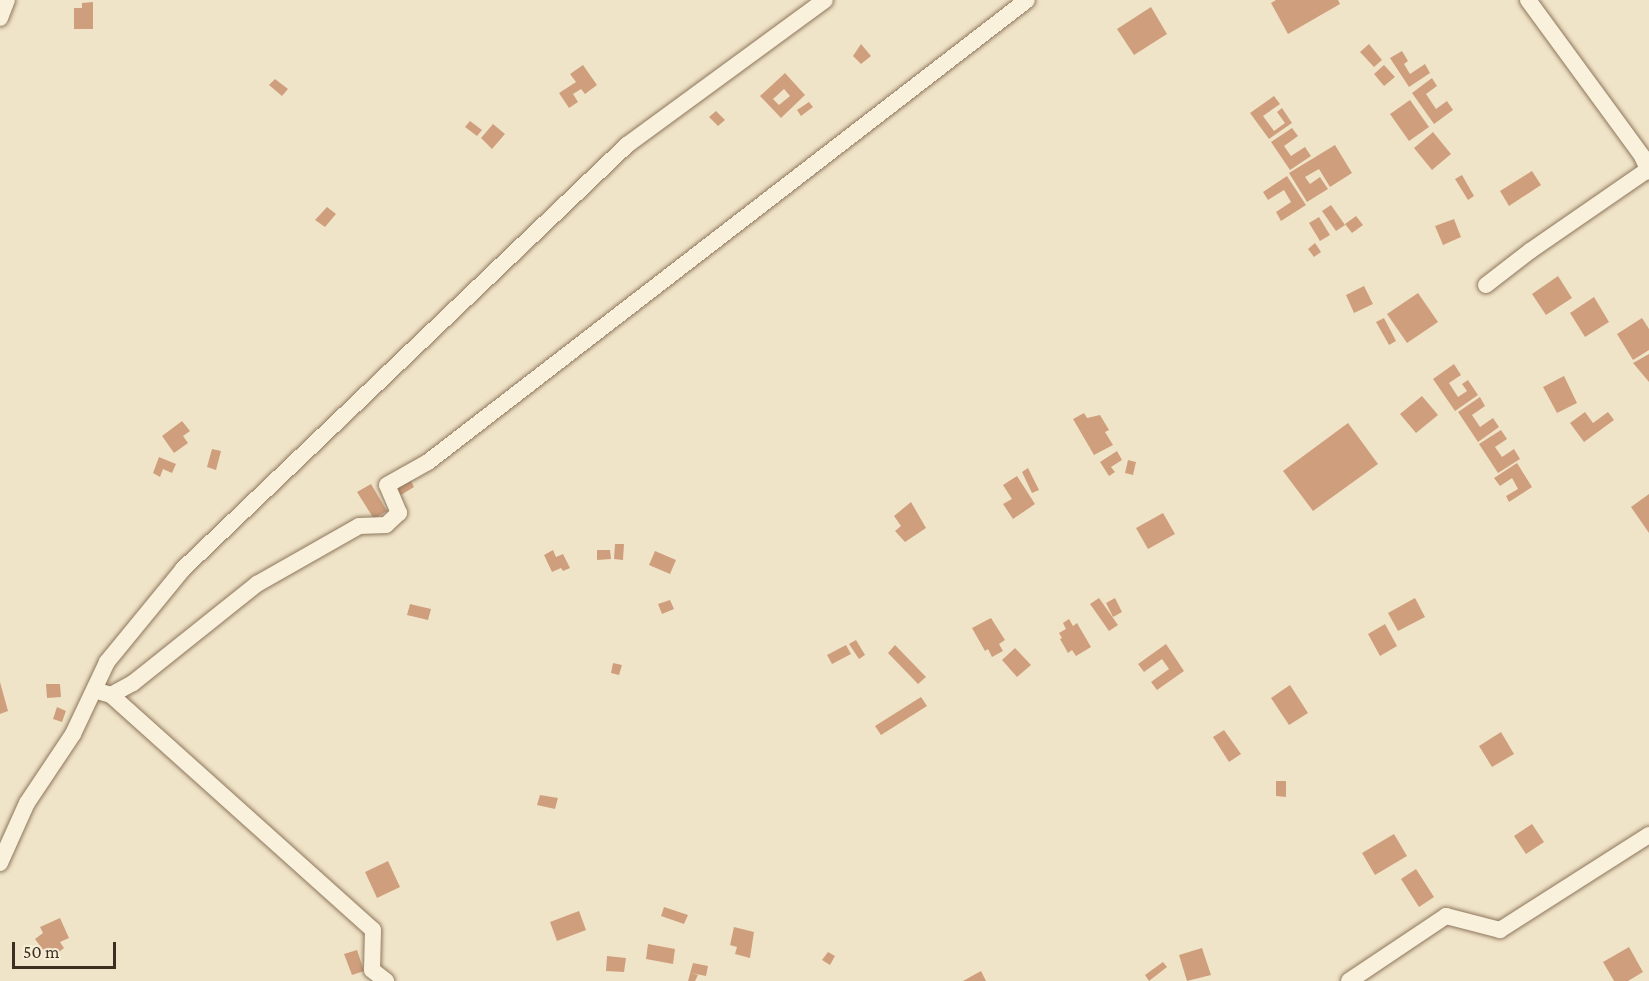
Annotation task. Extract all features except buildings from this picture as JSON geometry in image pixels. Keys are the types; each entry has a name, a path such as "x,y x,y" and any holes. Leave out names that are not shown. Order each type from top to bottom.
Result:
{"street":[{"path":"0,18 7,0"},
{"path":"0,863 27,803 73,734 107,662 183,569 627,145 825,0"},
{"path":"111,694 133,683 256,584 359,526 386,525 399,513 387,485 428,462 1028,0"},
{"path":"1486,285 1530,251 1649,170 1642,156 1528,0"},
{"path":"94,690 111,694 373,930 372,970 386,981"},
{"path":"1349,981 1446,916 1500,930 1649,835"}]}
